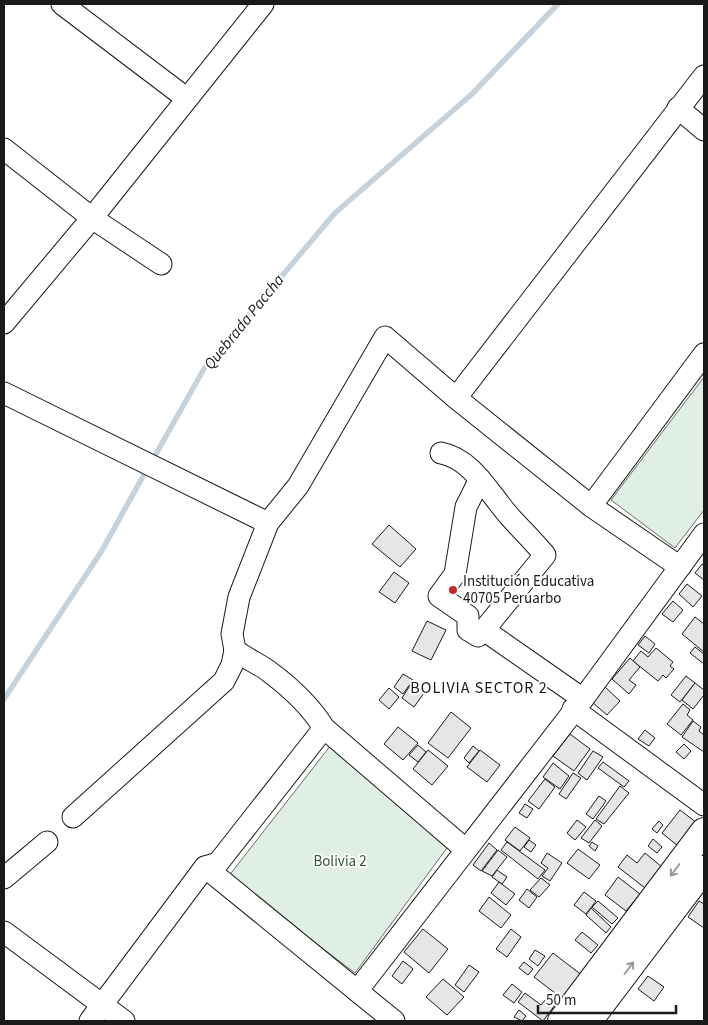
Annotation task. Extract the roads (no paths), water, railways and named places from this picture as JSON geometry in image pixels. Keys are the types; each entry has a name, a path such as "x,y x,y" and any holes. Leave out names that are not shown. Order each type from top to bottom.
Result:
{"main road":[{"path":"561,1021 704,832"},
{"path":"589,1021 704,869"}],"street":[{"path":"62,4 186,98"},
{"path":"4,324 92,218 263,4"},
{"path":"456,398 704,76"},
{"path":"678,108 704,130"},
{"path":"4,149 92,218 161,264"},
{"path":"73,817 224,681 232,666 235,650 232,634 239,596 268,523 298,486 385,337 456,398 591,506 680,567"},
{"path":"591,506 704,354"},
{"path":"4,394 72,425 268,523"},
{"path":"440,453 450,455 463,463 480,479 545,555 478,636 468,630 468,616 439,596 455,574 466,507 480,479"},
{"path":"357,991 578,704 704,534"},
{"path":"484,630 704,805"},
{"path":"235,650 253,664 270,672 313,711 324,728 465,849"},
{"path":"90,1021 205,867 218,863 324,728"},
{"path":"4,878 47,842"},
{"path":"205,867 394,1021"},
{"path":"4,932 124,1021"}],"waterway":[{"name":"Quebrada Paccha","path":"152,461 205,367 335,213 472,94 558,4"},
{"name":"Quebrada Paccha","path":"4,699 101,552 147,469"}],"place":[{"name":"Institución Educativa 40705 Peruarbo","path":"453,590"}],"district":[{"name":"BOLIVIA SECTOR 2","path":"479,688"}],"park label":[{"name":"Bolivia 2","path":"340,861"}]}
